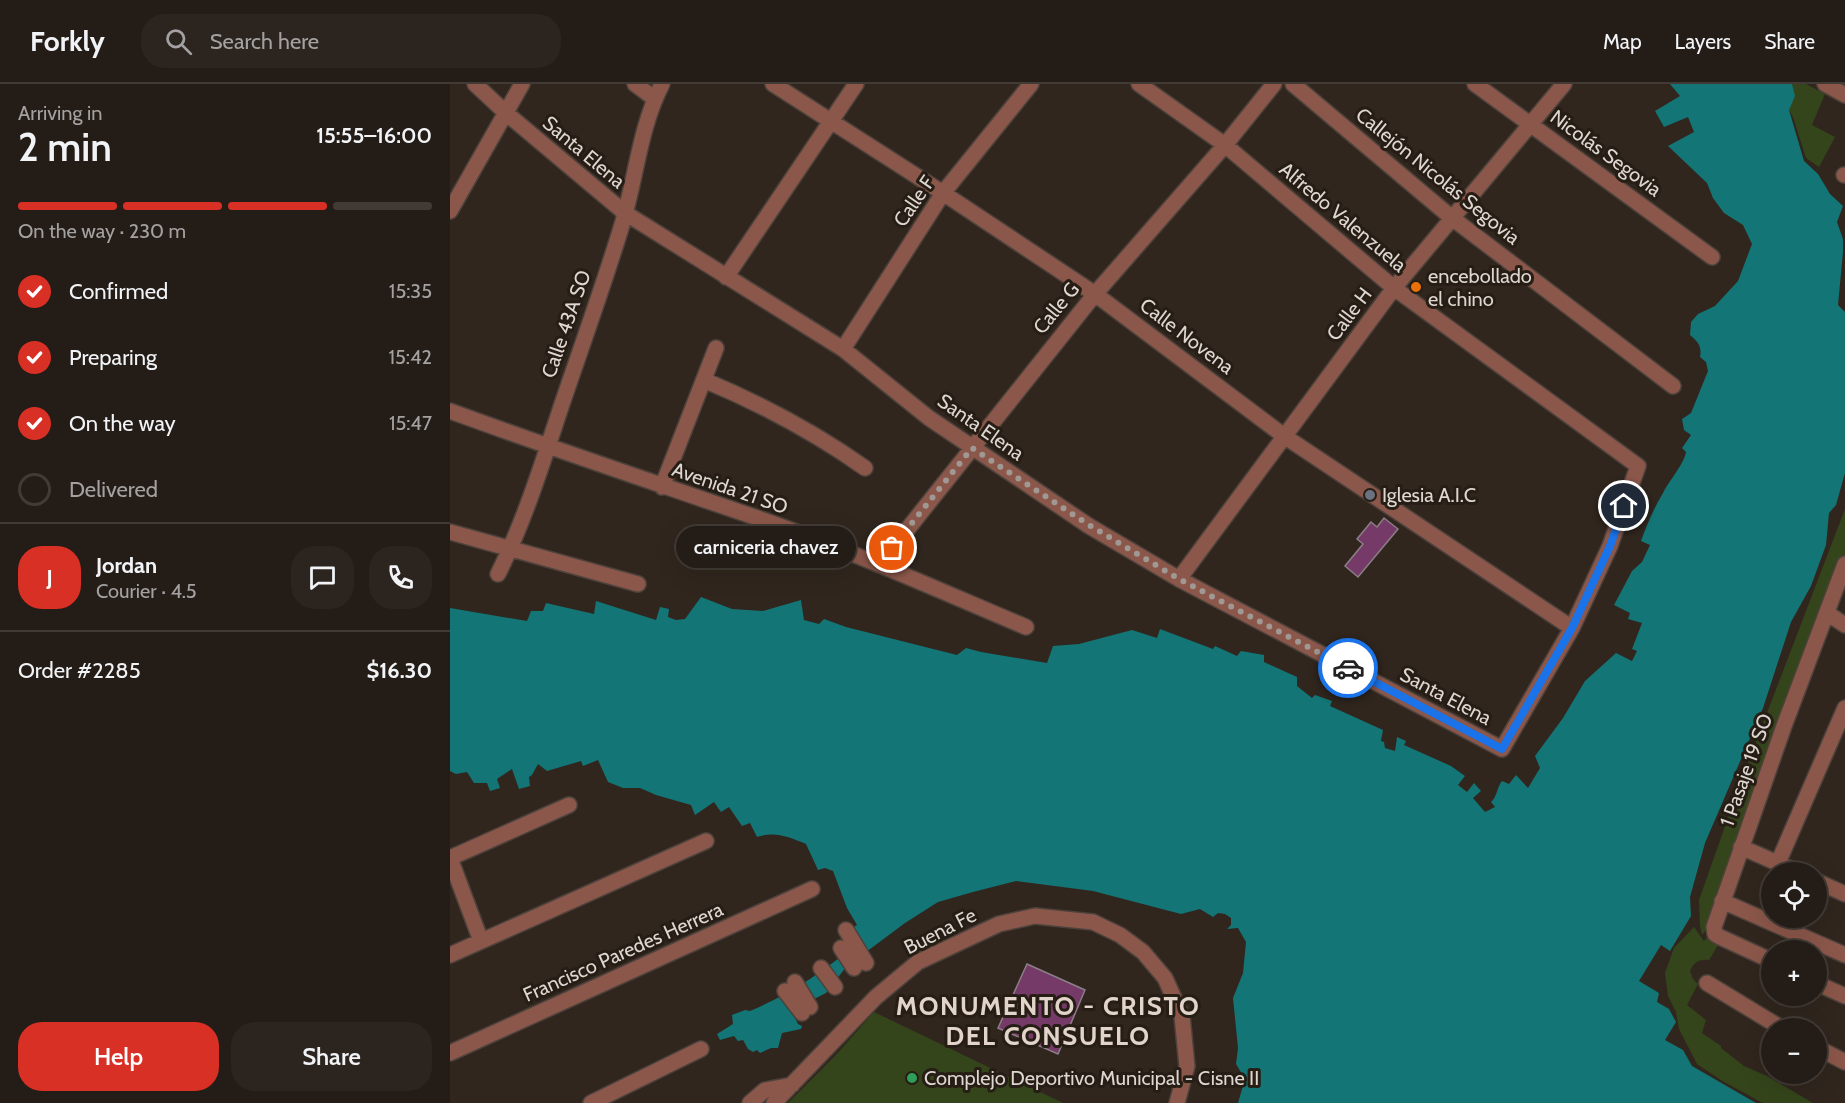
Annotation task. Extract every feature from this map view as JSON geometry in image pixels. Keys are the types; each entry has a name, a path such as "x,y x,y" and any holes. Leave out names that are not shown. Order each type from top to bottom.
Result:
{"street":[{"name":"Santa Elena","path":"475,84 625,213 843,350 929,418 1089,525 1179,579 1502,749 1572,628"},
{"path":"450,211 522,84"},
{"path":"635,84 655,99"},
{"name":"Calle 43A SO","path":"498,574 510,549 547,447 625,213 640,144 662,84"},
{"name":"Calle Novena","path":"773,84 1095,294 1284,436 1572,628"},
{"path":"726,277 856,84"},
{"name":"Calle F","path":"843,350 943,193 1031,84"},
{"name":"Alfredo Valenzuela","path":"1138,84 1226,145 1394,288 1638,466 1610,546 1572,628"},
{"name":"Calle G","path":"879,565 1095,294 1226,145 1274,84"},
{"name":"Callejón Nicolás Segovia","path":"1293,84 1452,218 1673,386"},
{"name":"Nicolás Segovia","path":"1475,84 1712,257"},
{"name":"Calle H","path":"1179,579 1394,288 1564,84"},
{"path":"1825,84 1845,95"},
{"path":"662,487 716,348"},
{"path":"704,380 780,414 831,444 865,468"},
{"name":"Avenida 21 SO","path":"450,411 547,447 770,523 879,565 1026,627"},
{"path":"450,532 638,584"},
{"name":"1 Pasaje 19 SO","path":"1761,956 1716,934 1714,927 1845,564"},
{"path":"1827,613 1845,625"},
{"path":"1778,862 1845,708"},
{"path":"481,941 450,858 569,805"},
{"path":"450,955 706,841"},
{"path":"1741,847 1776,862"},
{"path":"1827,884 1843,888"},
{"name":"Francisco Paredes Herrera","path":"450,1053 812,889"},
{"path":"1722,901 1845,955"},
{"name":"Buena Fe","path":"774,1103 876,997 918,962 999,924 1035,916 1093,922 1120,935 1143,952 1165,978 1182,1016 1187,1066 1178,1103"},
{"path":"841,948 860,966 846,930"},
{"path":"825,965 838,983"},
{"path":"1707,983 1764,1018"},
{"path":"794,984 810,1007"},
{"path":"1827,987 1845,996"},
{"path":"591,1103 702,1049"},
{"path":"1827,1053 1845,1062"},
{"path":"750,1103 765,1090 792,1085"}],"green space":[{"path":"1774,84 1806,84 1825,94 1812,125 1835,137 1819,167 1806,158 1793,117"},
{"path":"1845,509 1845,555 1711,924 1702,935 1699,900 1741,781"},
{"path":"1694,927 1704,941 1710,934 1721,940 1709,960 1697,962 1690,971 1698,984 1687,1005 1706,1020 1702,1033 1744,1066 1761,1073 1761,1084 1781,1084 1813,1103 1763,1103 1697,1064 1679,1029 1676,1012 1668,996 1665,973 1674,948"},
{"name":"Complejo Deportivo Municipal - Cisne II","path":"874,1012 1063,1103 788,1103 835,1056"}],"water":[{"path":"1670,84 1792,84 1795,96 1789,110 1804,161 1818,174 1830,194 1843,206 1837,222 1843,239 1838,305 1845,312 1845,473 1836,505 1829,513 1826,545 1811,586 1791,622 1763,708 1705,843 1690,897 1691,916 1670,951 1661,945 1639,981 1659,993 1657,1002 1669,1009 1676,1022 1665,1040 1683,1050 1692,1066 1756,1103 1238,1103 1245,1079 1236,1064 1238,1048 1233,998 1243,973 1246,942 1238,928 1227,929 1231,925 1231,918 1218,913 1213,917 1200,909 1181,914 1093,891 1016,881 938,902 905,923 846,967 826,993 804,1004 796,1012 794,1016 798,1024 802,1026 801,1029 782,1033 778,1048 771,1048 760,1053 757,1050 753,1052 748,1049 743,1040 738,1041 734,1036 720,1040 717,1034 733,1024 732,1015 745,1010 750,1011 792,990 853,947 844,933 857,925 847,908 833,871 825,868 818,870 806,844 776,835 757,837 750,823 742,826 729,807 721,812 714,802 695,815 691,805 640,788 623,788 608,782 598,760 583,766 581,761 547,771 538,764 529,777 530,786 519,789 512,769 497,779 500,788 490,791 487,783 474,783 467,772 456,774 450,771 450,608 527,621 531,611 543,611 546,603 594,614 596,601 656,620 660,607 669,609 668,617 676,620 685,619 701,597 732,609 763,611 801,600 804,620 819,624 824,619 846,627 957,655 966,648 1047,663 1053,646 1079,644 1132,630 1157,638 1160,629 1213,649 1215,646 1237,656 1241,651 1264,655 1264,662 1297,677 1297,686 1312,698 1315,695 1332,701 1330,706 1383,730 1381,741 1384,742 1385,748 1395,751 1397,737 1406,741 1404,745 1451,766 1465,776 1458,785 1467,792 1474,783 1481,791 1473,798 1485,812 1495,807 1491,802 1502,781 1509,784 1516,775 1528,788 1540,768 1535,756 1563,718 1585,681 1616,653 1632,661 1637,651 1632,649 1642,623 1628,619 1630,613 1614,605 1632,571 1642,562 1650,545 1641,541 1643,535 1657,504 1682,462 1686,452 1682,448 1691,435 1684,430 1682,419 1691,413 1708,371 1706,362 1700,357 1699,344 1690,335 1691,322 1698,314 1715,306 1738,281 1752,244 1743,225 1724,213 1713,198 1707,183 1668,146 1694,132 1688,117 1664,127 1655,111 1680,96"}],"building":[{"path":"1384,518 1398,529 1358,577 1345,566 1363,544 1357,539 1371,522 1377,527"},
{"path":"1027,964 1085,990 1058,1054 998,1028"}],"way so far":[{"path":"892,548 972,448 1089,525 1179,579 1348,668"}],"place":[{"name":"encebollado el chino","path":"1416,287"},
{"name":"Iglesia A.I.C","path":"1370,495"},
{"name":"carniceria chavez","path":"892,548"},
{"name":"Complejo Deportivo Municipal - Cisne II","path":"912,1078"}],"district":[{"name":"MONUMENTO - CRISTO DEL CONSUELO","path":"1048,1021"}],"route":[{"path":"1348,668 1502,749 1572,628 1610,546 1624,506"}]}
